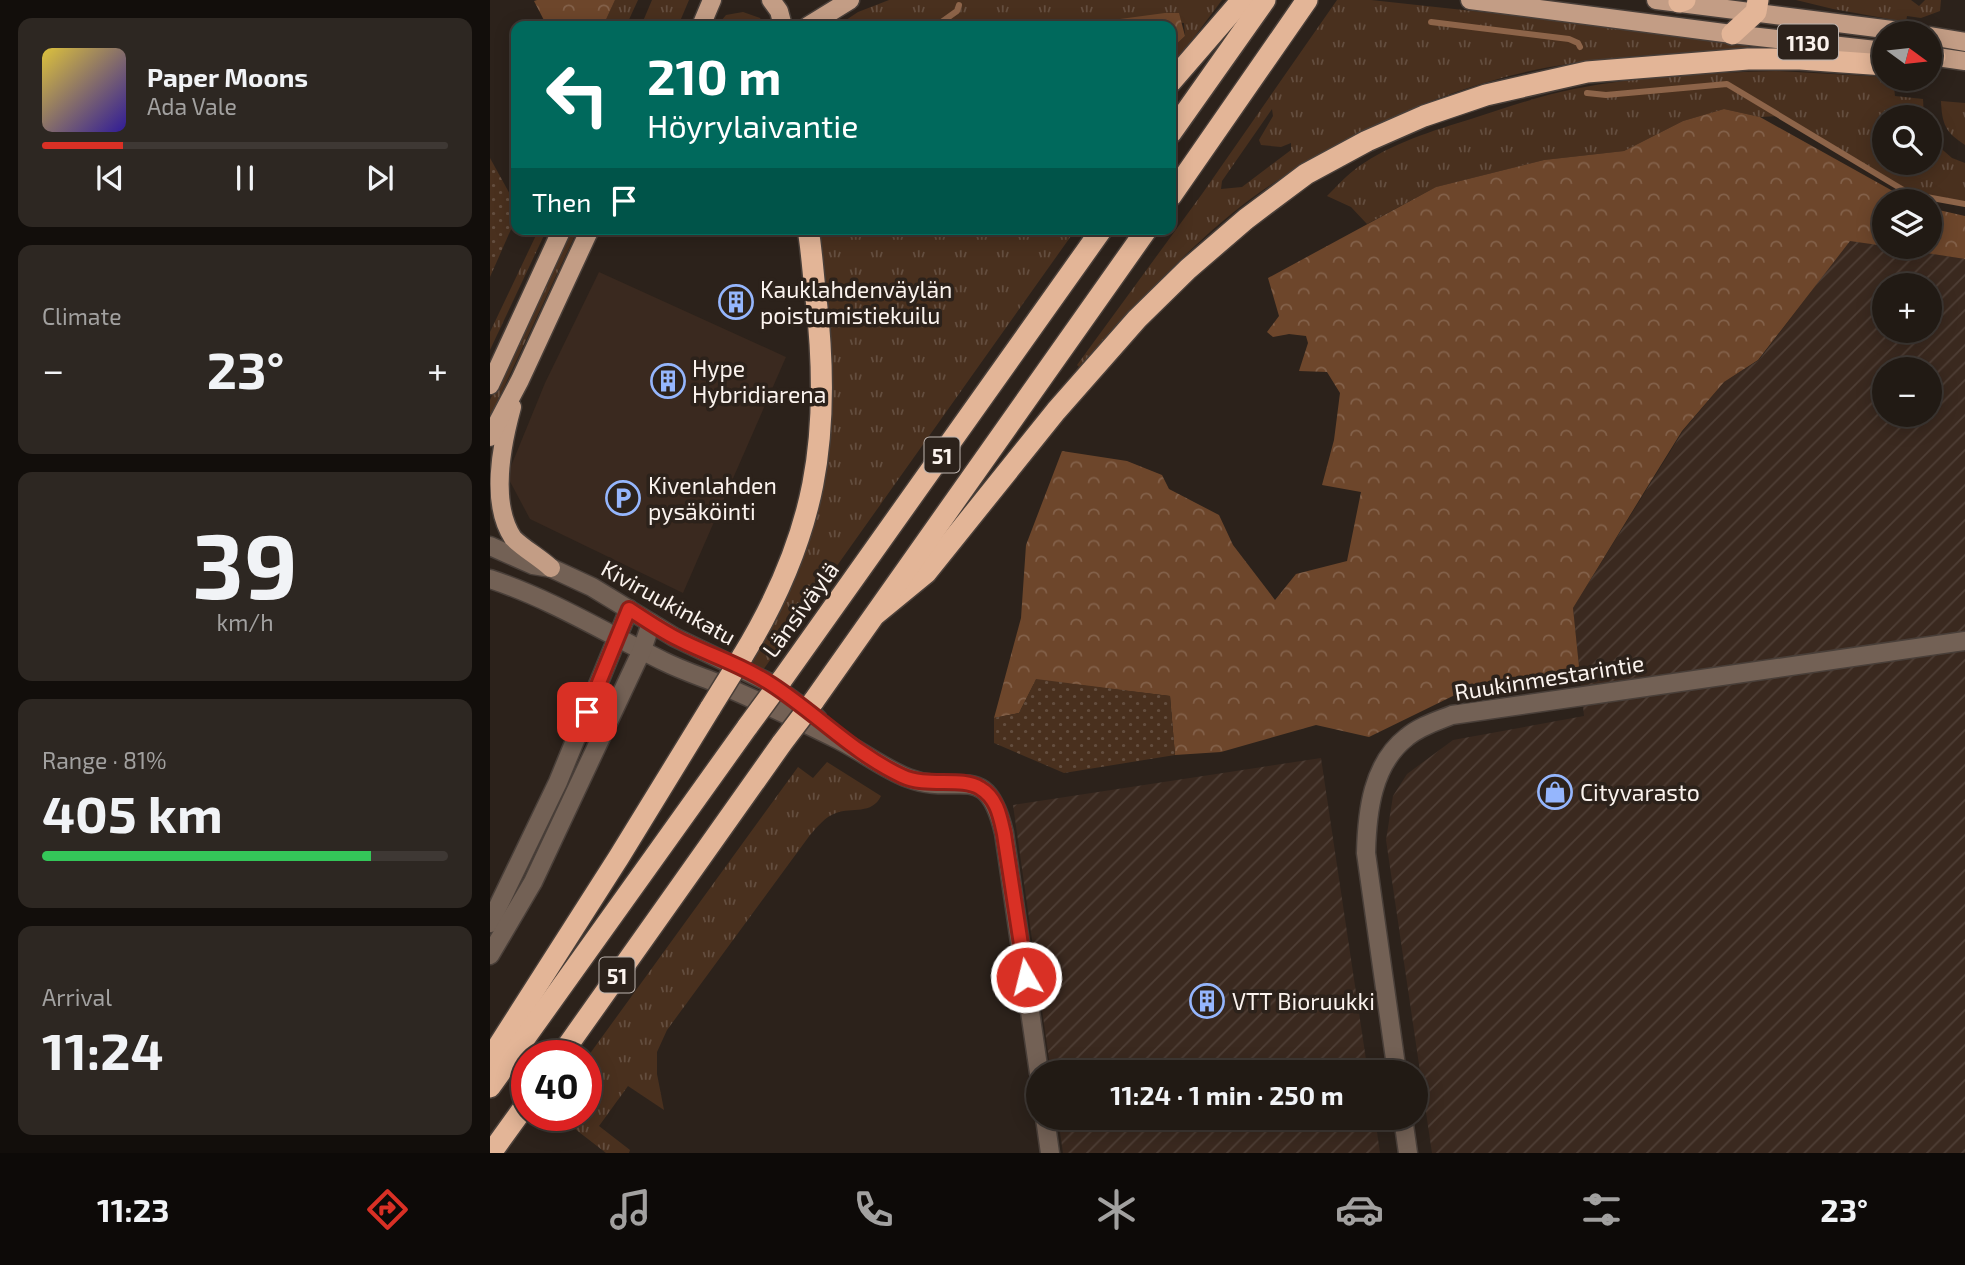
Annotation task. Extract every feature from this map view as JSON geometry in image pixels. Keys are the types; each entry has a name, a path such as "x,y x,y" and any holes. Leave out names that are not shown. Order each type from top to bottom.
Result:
{"highway":[{"path":"1176,189 1307,0"},
{"path":"1732,34 1757,6"},
{"path":"1176,77 1247,8"},
{"path":"1176,125 1247,8"},
{"path":"876,614 926,573 1056,411 1162,294 1246,219 1306,174 1367,141 1424,116 1486,95 1587,72 1761,59 1872,64"},
{"path":"494,1072 761,625 797,546 812,494 821,431 823,381 809,235"},
{"name":"Länsiväylä","path":"494,1072 781,681 1098,235"},
{"name":"51","path":"572,1040 1143,235"},
{"path":"491,1153 511,1125"}],"main road":[{"path":"702,21 712,0"},
{"path":"771,0 779,11 782,21"},
{"path":"816,21 850,0"},
{"name":"1130","path":"1470,0 1872,50"},
{"name":"1130","path":"1656,0 1757,6 1872,26"},
{"path":"1942,38 1965,42"},
{"path":"1942,58 1965,61"},
{"path":"490,385 559,235"},
{"path":"490,437 520,380 587,235"},
{"path":"520,380 499,459 496,502 500,518 514,539 551,568"}],"street":[{"name":"Kiviruukinkatu","path":"490,546 533,565 551,568 592,587 674,637 768,681 849,744"},
{"name":"Kiviruukinkatu","path":"490,579 779,710 849,744 902,776 919,783 968,783 977,786 991,797 999,812 1004,834 1037,1060"},
{"path":"490,923 558,782 629,609"},
{"path":"490,955 533,882 642,650 651,623"},
{"name":"Ruukinmestarintie","path":"1395,1060 1366,853 1367,817 1384,765 1408,736 1452,715 1965,641"},
{"path":"1047,1130 1050,1153"},
{"path":"1405,1130 1408,1153"}],"shaded area":[{"path":"1850,240 1872,244 1872,259 1942,259 1942,255 1965,259 1965,1153 1432,1153 1428,1126 1428,1060 1418,1060 1386,840 1393,796 1407,774 1453,740 1584,716 1573,608 1683,431 1724,382 1759,360"},
{"path":"599,272 786,357 683,593 530,519 507,476 545,383"},
{"path":"1321,758 1366,1060 1049,1060 1013,805"},
{"path":"1060,1130 1377,1130 1380,1153 1063,1153"}],"green space":[{"path":"615,0 638,0 628,21 605,21"},
{"path":"615,0 605,21 544,21 534,1"},
{"path":"652,0 689,0 680,21 643,21"},
{"path":"889,0 1222,0 1176,61 1176,44 1185,36 1184,23 1176,21 844,21 858,12"},
{"path":"1337,0 1371,0 1491,13 1747,44 1750,49 1619,58 1534,70 1452,93 1372,127 1298,167 1237,209 1166,274 1079,367 1077,365 1172,235 1176,235 1176,230","holes":["1272,109 1273,116 1259,140 1261,145 1281,147 1291,143 1291,150 1242,187 1221,189 1222,181"]},
{"path":"1796,0 1911,0 1919,6 1925,0 1941,0 1940,11 1921,18 1907,16 1906,21"},
{"path":"743,12 762,21 721,21 726,15"},
{"path":"1179,13 1185,36 1176,44 1176,21 1116,21"},
{"path":"1776,71 1872,76 1872,91 1894,91 1895,96 1923,99 1923,105 1872,105 1872,171 1780,116 1760,117 1724,109 1683,121 1624,151 1544,160 1436,187 1367,224 1351,207 1327,196 1346,177 1371,159 1398,144 1442,128 1574,89 1700,74"},
{"path":"1941,101 1965,103 1965,145 1946,127"},
{"path":"1724,109 1760,117 1889,189 1872,189 1872,244 1850,241 1758,360 1724,382 1682,431 1573,608 1580,676 1459,693 1369,737 1316,725 1221,752 1175,755 1170,696 1036,680 1019,713 994,718 1021,618 1026,545 1062,451 1127,461 1162,475 1169,489 1219,515 1233,545 1275,600 1296,574 1347,561 1361,492 1322,485 1334,440 1340,393 1327,372 1299,371 1308,343 1306,336 1289,334 1273,337 1267,332 1279,316 1268,278 1436,187 1544,160 1624,151 1683,121"},
{"path":"1942,149 1952,158 1965,163 1965,204 1942,200 1942,189 1902,189 1878,175 1942,175"},
{"path":"490,158 511,196 511,229 490,277"},
{"path":"1942,211 1965,216 1965,259 1942,255"},
{"path":"536,235 544,235 490,350 490,332"},
{"path":"567,235 575,235 490,417 490,400"},
{"path":"818,235 1072,235 763,670 751,662 784,603 810,539 826,462 830,429 831,362"},
{"path":"1036,679 1170,696 1175,755 1064,773 994,743 994,718 1019,713"},
{"path":"827,762 881,796 867,808 832,815 810,835 667,1030 657,1052 657,1074 664,1110 628,1086 602,1122 602,1040 600,1040 798,767 813,778"},
{"path":"602,1128 630,1150 629,1153 606,1153 578,1131 602,1131"}],"waterway":[{"path":"943,21 957,11 959,5"},
{"path":"1431,22 1569,39 1580,47"},
{"path":"1587,93 1606,95 1727,84 1910,194 1965,204"}],"place":[{"name":"Kauklahdenväylän poistumistiekuilu","path":"736,302"},
{"name":"Hype Hybridiarena","path":"668,381"},
{"name":"Kivenlahden pysäköinti","path":"623,498"},
{"name":"Cityvarasto","path":"1555,792"},
{"name":"VTT Bioruukki","path":"1207,1001"}],"route":[{"path":"587,712 629,609 674,637 768,681 849,744 902,776 919,783 968,783 984,790 999,812 1004,834 1026,977"}]}
